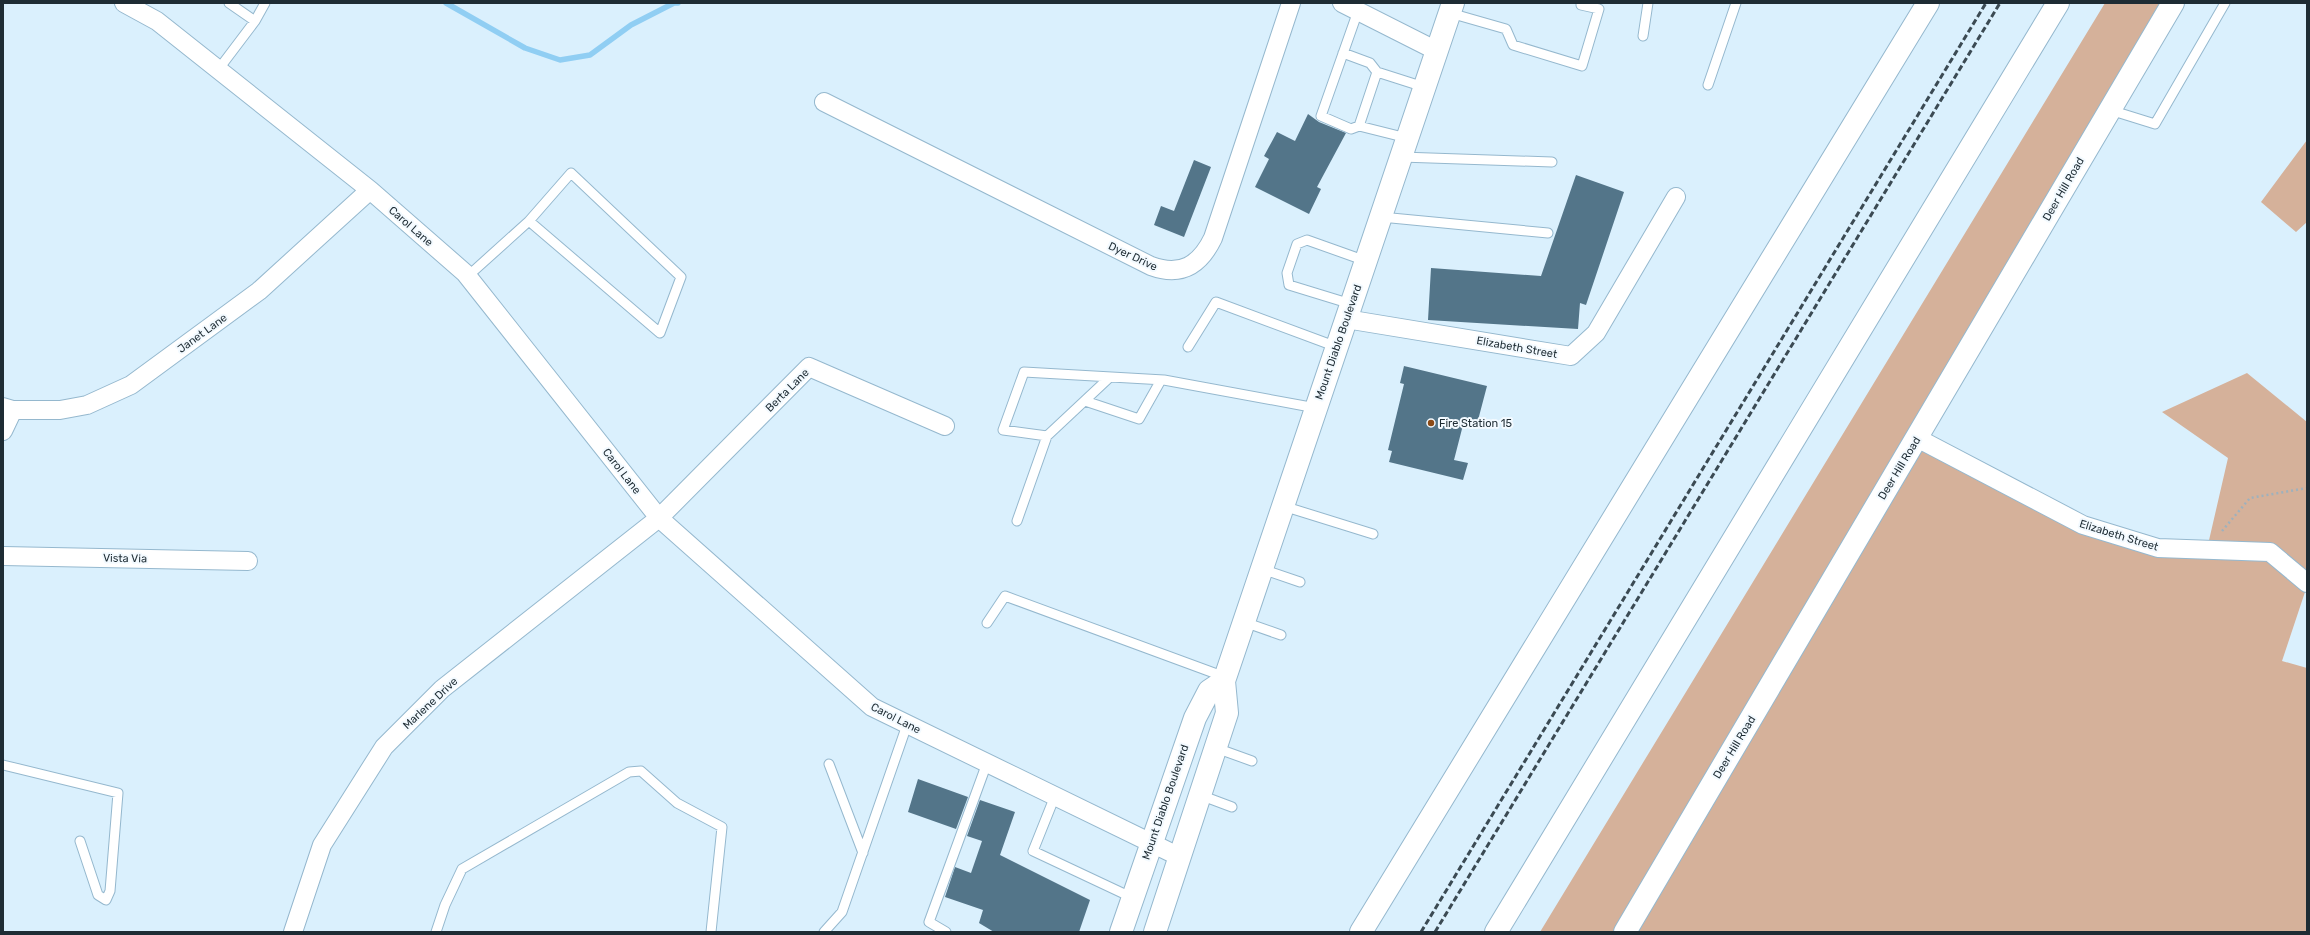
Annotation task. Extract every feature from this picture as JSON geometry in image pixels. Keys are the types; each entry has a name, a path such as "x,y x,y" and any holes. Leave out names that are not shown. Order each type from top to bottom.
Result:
{"main road":[{"path":"1361,932 1928,3"},
{"path":"1496,932 2058,3"},
{"name":"Deer Hill Road","path":"1625,932 2173,3"},
{"name":"Mount Diablo Boulevard","path":"1155,932 1227,713 1225,679 1451,8"},
{"name":"Mount Diablo Boulevard","path":"1121,932 1195,718 1209,691 1225,679"}],"street":[{"name":"Carol Lane","path":"124,3 157,21 370,190 468,276 659,518 872,707 1180,857"},
{"name":"Dyer Drive","path":"824,102 1151,266 1163,270 1176,270 1188,267 1207,251 1292,3"},
{"path":"1342,3 1437,51"},
{"name":"Janet Lane","path":"8,408 60,410 87,405 131,385 259,290 370,190"},
{"name":"Elizabeth Street","path":"1348,311 1571,356 1596,333 1676,197"},
{"name":"Berta Lane","path":"659,518 809,366 945,426"},
{"path":"3,431 8,408"},
{"name":"Elizabeth Street","path":"1917,438 2083,525 2158,548 2270,552 2307,583"},
{"name":"Marlene Drive","path":"293,932 322,845 384,747 442,689 659,518"},
{"name":"Vista Via","path":"3,556 248,561"}],"lane":[{"path":"229,3 255,21"},
{"path":"218,70 255,21 265,3"},
{"path":"1451,8 1506,29 1513,45 1582,66 1599,9 1581,5 1582,3"},
{"path":"1643,36 1648,3"},
{"path":"1708,85 1736,3"},
{"path":"2110,110 2155,124 2225,3"},
{"path":"1358,11 1321,116 1351,129 1359,126 1404,147 1552,162"},
{"path":"1343,53 1370,63 1377,72 1424,87"},
{"path":"1359,126 1377,72"},
{"path":"468,276 528,221 571,173 681,278 660,333 528,221"},
{"path":"1381,217 1548,232"},
{"path":"1348,311 1289,285 1287,273 1297,244 1307,240 1366,261"},
{"path":"1188,347 1216,302 1336,347"},
{"path":"1047,436 1003,430 1024,372 1161,380 1316,408"},
{"path":"1017,521 1047,436 1110,378"},
{"path":"1085,401 1139,419 1161,380"},
{"path":"1283,506 1373,534"},
{"path":"1262,569 1300,582"},
{"path":"987,623 1005,596 1225,679"},
{"path":"1244,622 1281,635"},
{"path":"824,932 842,912 908,724"},
{"path":"1216,748 1252,761"},
{"path":"946,932 929,922 987,763"},
{"path":"829,764 863,853"},
{"path":"3,765 118,793 110,891 106,900 98,895 80,841"},
{"path":"436,932 445,905 462,869 629,772 641,771 677,803 722,827 711,932"},
{"path":"1200,795 1232,807"},
{"path":"1056,796 1033,851 1133,898"}],"path":[{"path":"2207,550 2250,498 2307,488"}],"shaded area":[{"path":"2105,3 2173,3 1917,437 2083,525 2207,549 2228,458 2162,412 2247,373 2307,422 2307,586 2282,661 2307,668 2307,932 1540,932"},
{"path":"2307,140 2307,222 2296,232 2261,202"}],"building":[{"path":"1308,114 1319,122 1346,133 1317,187 1321,189 1309,214 1255,187 1269,159 1264,156 1277,132 1295,141"},
{"path":"1194,160 1211,167 1184,237 1154,225 1161,206 1174,211"},
{"path":"1576,175 1624,192 1586,305 1580,303 1578,329 1428,320 1431,268 1541,276"},
{"name":"Fire Station 15","path":"1404,366 1487,386 1477,424 1467,422 1466,426 1463,425 1454,460 1468,463 1463,480 1389,462 1392,451 1388,450 1404,384 1400,383"},
{"path":"918,779 968,797 956,829 908,812"},
{"path":"980,800 1015,812 1000,855 1090,900 1079,932 994,932 979,923 983,910 945,897 955,867 971,873 982,841 967,836"}],"waterway":[{"path":"446,3 525,48 560,60 590,55 631,25 674,3 678,3"}],"railway":[{"path":"1421,932 1986,3"},
{"path":"1435,932 2000,3"}],"place":[{"name":"Fire Station 15","path":"1431,423"}]}
